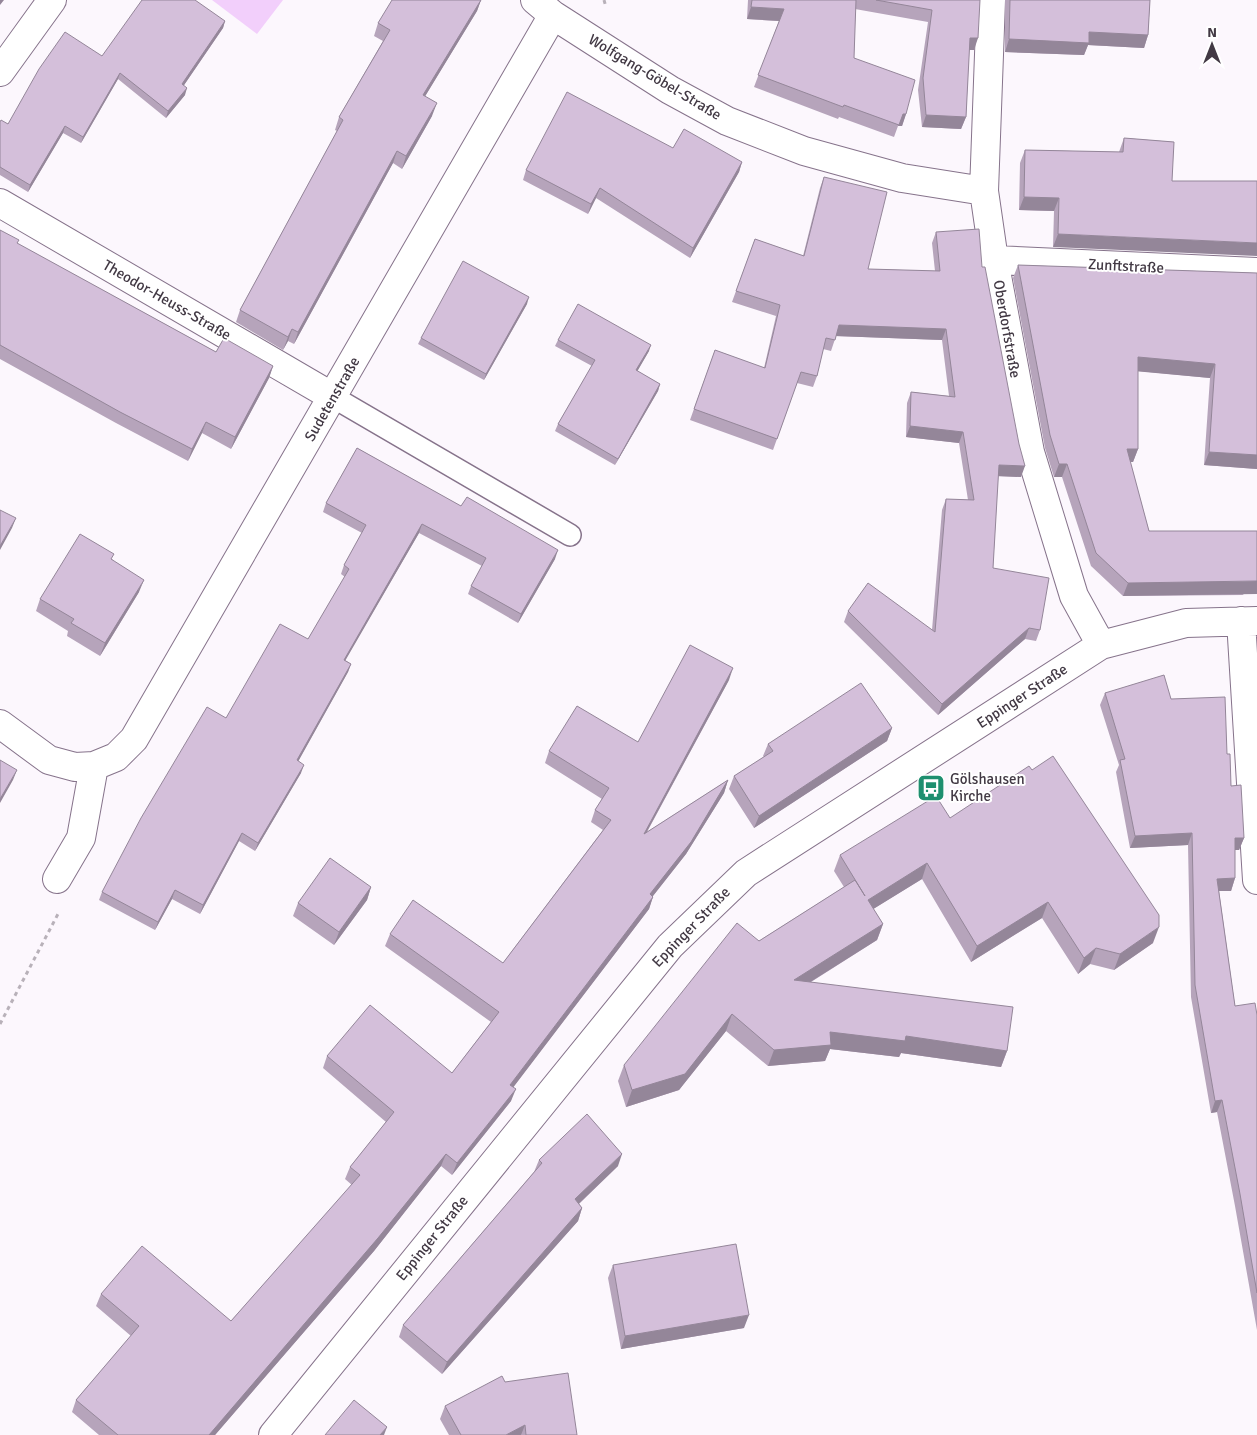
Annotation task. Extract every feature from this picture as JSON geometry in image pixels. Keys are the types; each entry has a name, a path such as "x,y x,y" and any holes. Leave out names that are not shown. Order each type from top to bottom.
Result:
{"street":[{"path":"0,72 52,0"},
{"name":"Oberdorfstraße","path":"991,0 984,191 994,260 1030,452 1074,596 1101,645"},
{"name":"Wolfgang-Göbel-Straße","path":"544,7 670,90 727,121 804,151 902,178 984,191"},
{"name":"Sudetenstraße","path":"94,766 116,757 134,738 333,397 544,7"},
{"name":"Theodor-Heuss-Straße","path":"0,203 333,397"},
{"name":"Zunftstraße","path":"994,260 1257,272"},
{"path":"1249,621 1257,880"},
{"name":"Eppinger Straße","path":"273,1435 670,946 727,888 746,873 1101,645 1186,623 1249,621"},
{"path":"0,724 49,760 75,767 94,766 81,838 57,879"}],"lane":[{"path":"333,397 570,536"}],"path":[{"path":"0,1024 63,905"}],"shaded area":[{"path":"212,0 283,0 257,34"}],"building":[{"path":"142,0 195,0 225,21 182,84 187,88 168,111 120,73 83,137 65,126 30,185 0,167 0,122 1,120 8,124 39,69 65,32 102,56"},
{"path":"392,0 481,0 423,95 437,103 406,156 397,151 298,332 292,329 288,337 240,310 343,120 339,117 390,30 378,23"},
{"path":"752,0 856,0 854,58 915,80 906,114 903,114 899,125 844,105 843,107 758,75 784,9 751,7"},
{"path":"876,0 980,0 978,38 970,38 966,117 926,115 923,78 932,10"},
{"path":"1010,0 1150,0 1148,35 1089,32 1089,43 1009,39"},
{"path":"567,92 673,148 684,129 742,162 693,248 600,188 591,204 526,170"},
{"path":"1124,138 1174,142 1172,181 1257,181 1257,243 1058,234 1059,198 1024,197 1025,150 1123,152"},
{"path":"824,177 887,192 868,269 940,271 936,232 979,229 982,267 985,267 1019,444 1025,466 999,465 993,568 1049,578 1040,630 1029,628 942,704 848,611 868,583 935,632 946,499 974,500 963,432 910,426 911,392 955,397 946,329 839,325 835,340 826,338 817,376 801,372 777,439 694,409 715,350 765,368 780,305 736,291 755,239 804,256"},
{"path":"0,230 19,240 17,243 216,352 224,338 273,366 235,437 206,422 192,449 120,412 0,345"},
{"path":"463,261 529,297 486,374 421,338"},
{"path":"1018,265 1257,273 1257,455 1209,452 1215,364 1138,357 1138,449 1127,449 1149,531 1257,531 1257,581 1128,583 1096,553 1067,464 1059,464 1050,435"},
{"path":"578,304 651,345 636,370 660,384 618,459 558,424 595,360 558,340"},
{"path":"357,448 461,506 467,497 558,550 521,614 471,586 486,558 422,524 344,660 351,664 297,760 304,765 258,843 242,833 203,905 175,890 158,922 102,892 141,818 207,707 226,718 280,624 308,639 349,569 344,565 366,525 326,503"},
{"path":"0,510 16,518 0,546"},
{"path":"80,534 114,554 111,559 144,580 105,643 71,623 74,619 40,599"},
{"path":"690,645 733,668 644,834 728,780 691,842 650,894 653,897 510,1085 516,1089 457,1163 446,1154 378,1238 209,1435 118,1435 76,1400 139,1326 101,1294 142,1246 231,1321 360,1175 350,1167 394,1112 327,1056 370,1005 452,1073 499,1012 390,934 413,900 503,963 611,820 595,810 609,788 549,751 577,706 638,742"},
{"path":"1164,675 1171,699 1225,697 1227,754 1230,754 1231,786 1241,785 1244,838 1235,838 1235,878 1217,879 1235,1006 1255,1003 1257,1015 1257,1293 1222,1100 1215,1101 1195,985 1192,833 1135,836 1120,760 1125,759 1105,693"},
{"path":"861,683 892,728 759,816 734,776 773,751 768,744"},
{"path":"1053,756 1159,915 1159,927 1120,954 1096,948 1084,958 1048,902 977,946 927,863 868,900 883,924 794,980 1013,1007 1007,1051 906,1036 905,1041 830,1032 831,1045 774,1050 732,1014 685,1074 632,1090 624,1065 737,923 759,941 855,880 865,896 840,855 936,796 950,818 1029,766 1032,770"},
{"path":"0,760 17,770 0,799"},
{"path":"330,858 371,887 339,932 298,903"},
{"path":"587,1114 622,1154 575,1199 582,1208 447,1362 403,1325 542,1163 539,1160"},
{"path":"736,1244 749,1315 625,1336 613,1265"},
{"path":"568,1373 577,1435 526,1435 525,1425 506,1435 461,1435 445,1406 502,1376 505,1382"},
{"path":"354,1400 387,1427 380,1435 325,1435"}],"place":[{"name":"Gölshausen Kirche","path":"931,788"}]}
